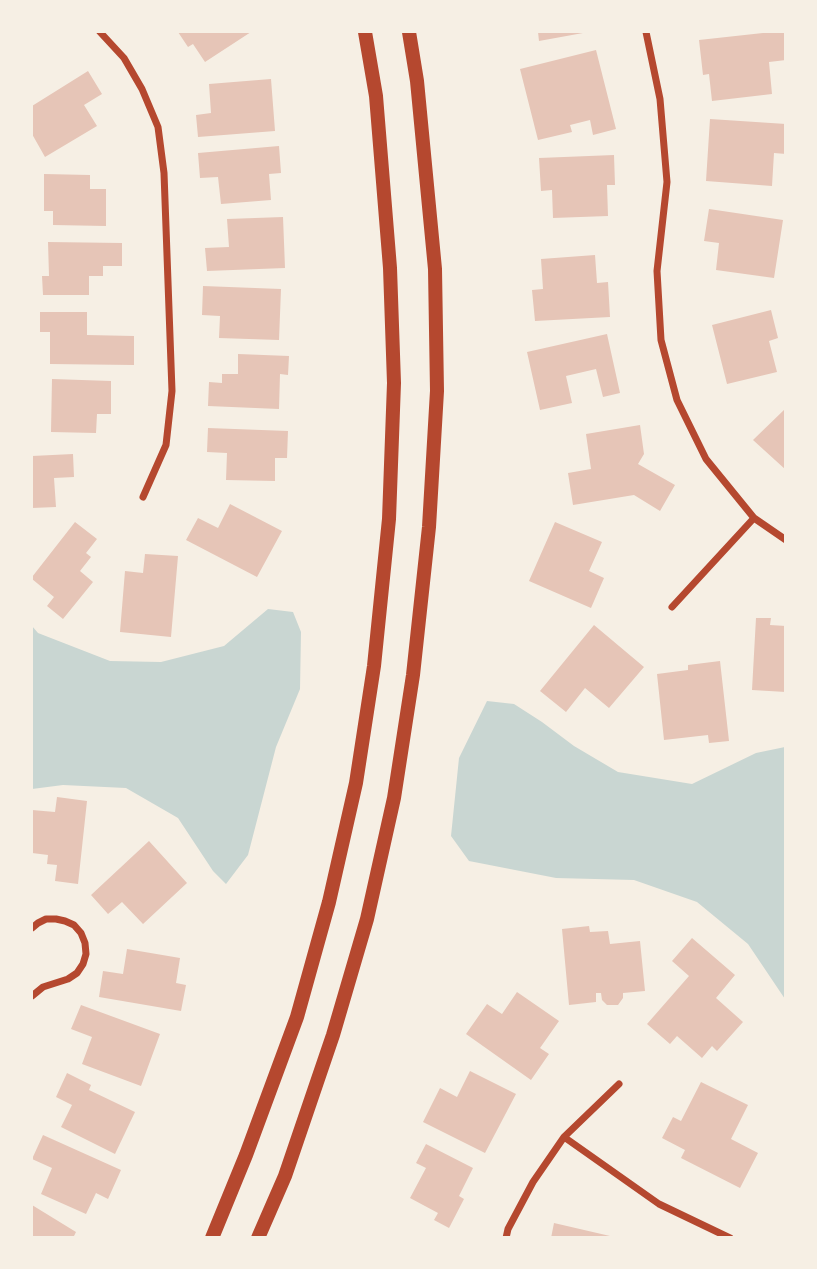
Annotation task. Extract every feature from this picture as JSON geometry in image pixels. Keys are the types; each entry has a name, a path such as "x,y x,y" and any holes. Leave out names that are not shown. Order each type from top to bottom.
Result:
{"main road":[{"path":"212,1237 246,1155 297,1017 356,783 374,666 389,519 394,383 388,241 376,96 365,32"},
{"path":"258,1237 285,1176 333,1035 367,919 394,798 413,675 429,527 437,391 435,268 417,81 409,32"}],"street":[{"path":"100,32 124,58 142,89 158,127 164,173 172,391 166,445 143,497"},
{"path":"646,32 660,99 667,182 657,271 661,340 677,400 706,459 754,518 786,540"},
{"path":"672,607 754,518"},
{"path":"32,928 46,919 65,920 81,933 86,954 77,973 68,979 43,986 32,996"},
{"path":"506,1237 533,1182 564,1138 619,1084"},
{"path":"564,1138 659,1204 730,1237"}],"shaded area":[{"path":"268,609 293,612 301,632 300,689 276,747 248,855 226,884 213,871 178,818 126,788 63,785 32,789 32,626 38,633 110,661 161,662 224,646"},
{"path":"487,701 514,704 574,746 618,772 692,784 756,753 785,747 785,999 748,944 697,902 634,880 556,878 469,861 451,836 459,758"}],"building":[{"path":"178,32 251,32 205,62 193,44 188,47"},
{"path":"538,32 582,32 583,33 539,41"},
{"path":"786,32 786,60 769,62 772,94 712,101 709,74 703,75 699,40"},
{"path":"596,50 616,129 593,135 590,120 570,125 572,132 538,140 520,69"},
{"path":"88,71 102,94 84,105 97,126 45,157 32,134 32,106"},
{"path":"271,79 275,131 198,137 196,115 211,113 209,84"},
{"path":"710,119 786,124 786,154 774,153 772,186 706,181"},
{"path":"279,146 281,173 269,174 271,200 221,204 218,177 200,178 198,153"},
{"path":"614,155 615,185 607,185 608,216 553,218 552,190 541,191 539,158"},
{"path":"44,174 90,175 90,189 106,189 106,226 53,225 53,211 44,211"},
{"path":"709,209 783,220 774,278 716,270 719,243 704,241"},
{"path":"283,217 285,268 207,271 205,248 229,247 227,219"},
{"path":"48,242 122,243 122,266 103,266 103,276 89,276 89,295 43,295 42,276 49,276"},
{"path":"595,255 597,283 608,282 610,317 535,321 532,290 543,289 541,259"},
{"path":"203,286 281,289 279,340 219,338 220,316 202,315"},
{"path":"771,310 778,338 769,341 777,372 727,384 712,325"},
{"path":"40,312 87,312 87,335 134,336 134,365 50,364 50,332 40,332"},
{"path":"607,334 620,393 603,397 596,369 566,376 572,403 540,410 527,352"},
{"path":"238,354 289,356 288,375 280,374 279,409 208,406 209,382 222,383 222,374 238,374"},
{"path":"52,379 111,381 111,414 97,414 96,433 51,432"},
{"path":"786,408 786,470 753,440"},
{"path":"640,425 644,454 638,464 675,485 660,511 634,495 573,505 568,473 591,469 586,434"},
{"path":"208,428 288,431 287,458 275,458 275,481 226,480 227,453 207,452"},
{"path":"73,454 74,477 54,478 56,507 32,508 32,456"},
{"path":"230,504 282,531 257,577 186,540 198,518 218,528"},
{"path":"75,522 97,539 86,553 91,557 80,571 93,582 63,619 47,606 54,597 32,577"},
{"path":"555,522 602,542 589,571 604,578 591,608 529,581"},
{"path":"145,554 178,556 171,637 120,632 125,571 143,573"},
{"path":"756,618 771,618 770,625 786,626 786,692 752,690"},
{"path":"594,625 644,667 609,708 585,688 566,712 540,691"},
{"path":"720,661 729,741 709,743 708,735 664,740 657,674 688,670 688,665"},
{"path":"57,797 87,801 78,884 55,881 57,865 47,864 48,855 32,853 32,810 55,812"},
{"path":"149,841 187,883 143,924 122,902 108,914 91,895"},
{"path":"589,926 590,932 608,931 610,944 640,941 645,991 623,993 618,1005 607,1005 602,1000 601,993 596,993 596,1002 569,1005 562,929"},
{"path":"692,938 735,975 716,998 743,1022 717,1051 712,1046 702,1058 677,1036 670,1044 647,1024 689,976 672,961"},
{"path":"127,949 180,958 176,983 186,985 181,1011 99,997 103,971 123,974"},
{"path":"517,992 559,1021 540,1048 549,1054 531,1080 466,1034 487,1004 502,1014"},
{"path":"81,1005 160,1034 141,1086 82,1064 92,1037 71,1029"},
{"path":"470,1071 516,1094 485,1153 423,1122 440,1088 457,1097"},
{"path":"67,1073 91,1085 89,1090 135,1112 115,1154 61,1127 72,1105 56,1097"},
{"path":"701,1082 748,1105 731,1139 758,1153 740,1188 681,1158 685,1150 662,1138 673,1117 681,1121"},
{"path":"43,1135 121,1170 108,1199 96,1193 86,1214 41,1194 52,1168 32,1159"},
{"path":"426,1144 473,1168 459,1196 464,1199 449,1228 434,1220 438,1213 410,1198 426,1168 416,1163"},
{"path":"32,1205 76,1232 73,1238 32,1238"},
{"path":"554,1223 610,1236 610,1238 551,1238"}]}
